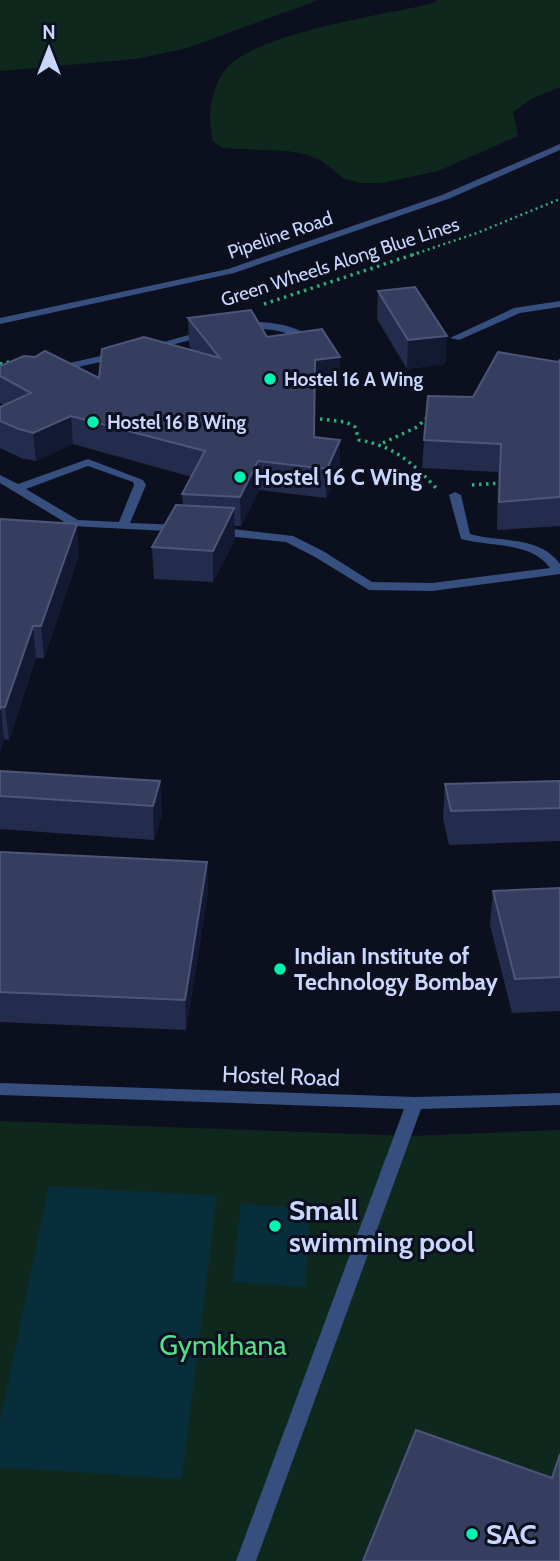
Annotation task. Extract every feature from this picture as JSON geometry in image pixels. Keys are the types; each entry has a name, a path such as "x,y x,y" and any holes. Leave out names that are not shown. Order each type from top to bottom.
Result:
{"lane":[{"name":"Pipeline Road","path":"0,321 231,271 445,197 560,146"},
{"path":"455,338 518,310 560,304"},
{"path":"229,328 265,324 300,332 314,344"},
{"path":"40,373 217,330"},
{"path":"17,488 88,462 137,480 140,485 123,526"},
{"path":"0,478 75,523 192,530"},
{"path":"205,531 289,539 319,554 369,586 432,587 559,570 551,557 537,548 483,543 465,536 455,495"},
{"name":"Hostel Road","path":"0,1089 415,1103 560,1099"},
{"path":"246,1561 415,1103"}],"path":[{"name":"Green Wheels Along Blue Lines","path":"256,306 477,233 560,199"},
{"path":"0,364 25,359"},
{"path":"320,419 346,422 355,427 359,440 382,443 417,427 433,412"}],"green space":[{"path":"0,0 318,0 187,48 136,59 0,71"},
{"path":"438,0 560,0 560,87 531,99 513,112 518,136 438,171 382,183 360,183 343,178 322,161 308,155 288,151 223,148 213,141 210,113 216,86 226,69 241,57 263,45 322,27 431,4"},
{"name":"Gymkhana","path":"0,1121 411,1136 560,1130 560,1561 0,1561"}],"water":[{"path":"49,1186 217,1196 182,1479 0,1467 0,1422"},
{"path":"241,1204 311,1208 305,1287 232,1282"}],"building":[{"path":"415,287 447,336 408,340 378,291"},
{"path":"251,310 267,337 322,329 340,357 315,360 314,437 340,440 327,469 258,461 240,497 182,494 205,451 71,416 33,433 0,421 0,407 31,393 0,376 0,366 24,356 35,357 45,351 99,378 102,349 144,337 220,358 188,318"},
{"path":"498,352 558,362 560,360 560,497 499,502 501,444 424,440 428,396 473,397"},
{"path":"176,505 234,508 213,551 152,547"},
{"path":"0,519 77,524 41,626 33,626 5,707 0,709"},
{"path":"0,771 160,781 153,806 0,796"},
{"path":"560,781 560,808 451,811 445,784"},
{"path":"0,852 207,862 185,1000 0,992"},
{"path":"560,888 560,977 515,979 493,891"},
{"name":"SAC","path":"416,1430 552,1478 560,1454 560,1561 363,1561"}],"place":[{"name":"Hostel 16 A Wing","path":"270,379"},
{"name":"Hostel 16 B Wing","path":"93,422"},
{"name":"Hostel 16 C Wing","path":"240,477"},
{"name":"Indian Institute of Technology Bombay","path":"280,969"},
{"name":"Small swimming pool","path":"275,1226"},
{"name":"SAC","path":"472,1534"}]}
